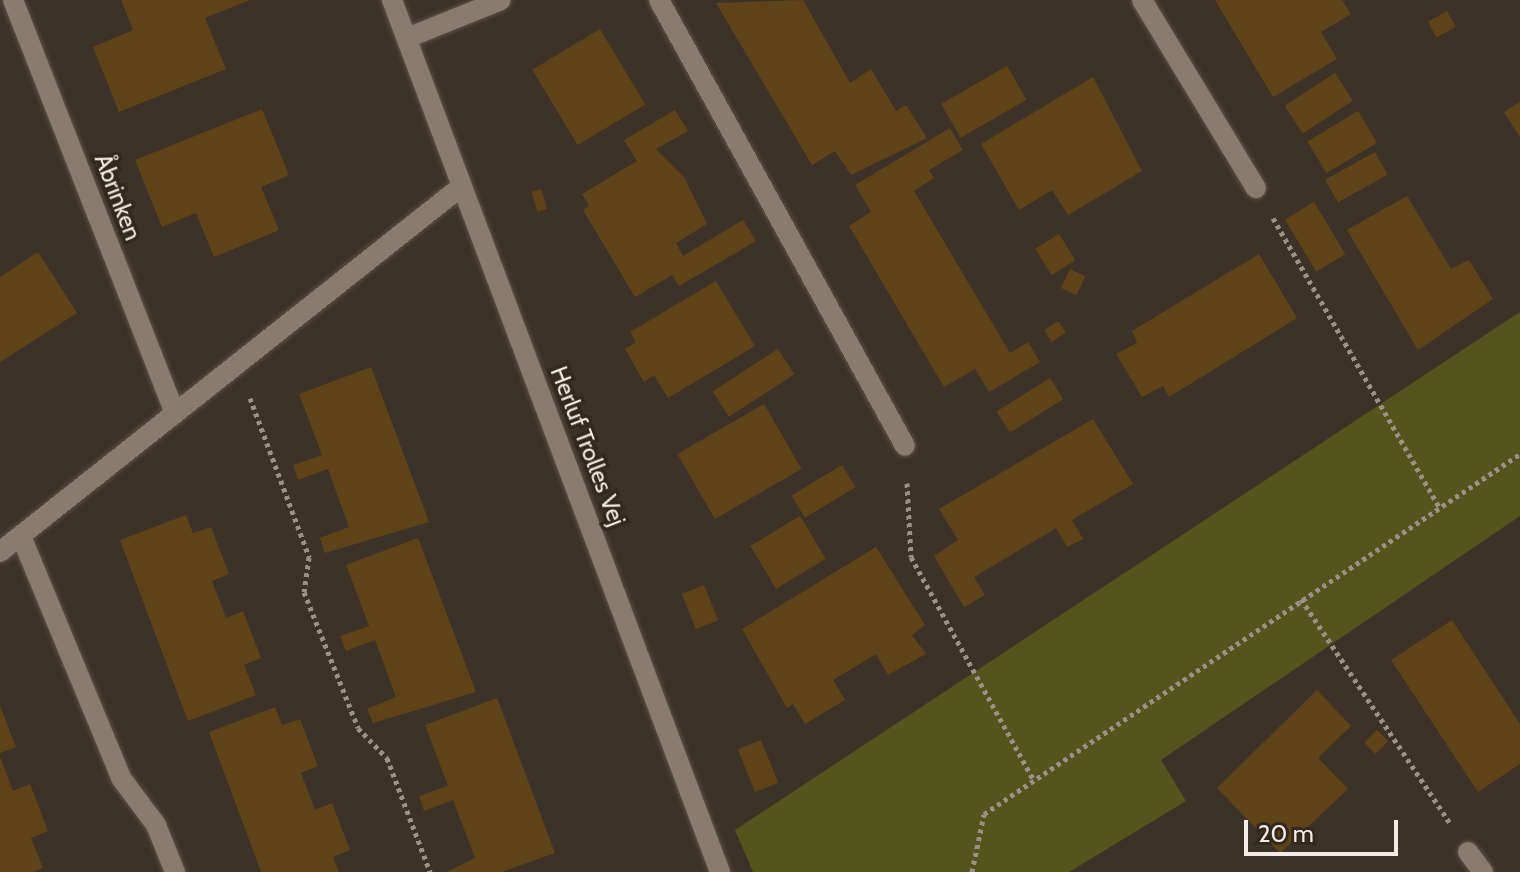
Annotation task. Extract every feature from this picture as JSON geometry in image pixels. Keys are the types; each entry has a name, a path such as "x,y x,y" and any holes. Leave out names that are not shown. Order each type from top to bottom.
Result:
{"street":[{"name":"Åbrinken","path":"13,0 175,413"},
{"name":"Herluf Trolles Vej","path":"392,0 720,872"},
{"path":"407,38 501,0"},
{"path":"659,0 905,446"},
{"path":"1142,0 1256,188"},
{"path":"0,552 462,186"},
{"path":"21,536 121,778 156,825 175,872"},
{"path":"1468,852 1483,872"}],"path":[{"path":"1256,188 1440,508"},
{"path":"237,364 309,557 304,592 358,728 387,758 430,872"},
{"path":"905,446 911,557 1033,779"},
{"path":"972,872 984,814 1520,454"},
{"path":"1301,599 1468,852"}],"shaded area":[{"path":"1520,312 1520,516 1161,760 1186,801 1069,872 753,872 735,830"}],"building":[{"path":"121,0 250,0 205,18 226,69 119,112 93,47 133,30"},
{"path":"803,0 850,83 871,69 896,111 906,105 927,138 851,175 835,151 812,165 716,3"},
{"path":"1215,0 1342,0 1351,14 1321,32 1337,59 1273,97"},
{"path":"1447,11 1456,27 1436,37 1428,22"},
{"path":"600,29 645,104 578,145 532,70"},
{"path":"1007,66 1026,100 961,138 941,104"},
{"path":"1335,73 1353,101 1303,133 1285,106"},
{"path":"1093,77 1142,171 1068,215 1052,190 1019,210 981,144"},
{"path":"1520,102 1520,137 1504,112"},
{"path":"262,109 289,175 261,187 279,230 214,257 196,213 162,227 135,160"},
{"path":"675,110 688,131 656,149 684,177 707,224 676,243 683,256 743,220 756,241 679,286 672,275 635,297 583,210 589,206 582,194 637,161 624,140"},
{"path":"1358,111 1377,143 1326,173 1307,141"},
{"path":"950,128 963,150 929,170 934,178 914,191 1010,353 1028,342 1040,362 989,392 975,369 944,387 849,226 871,212 855,185"},
{"path":"1375,152 1388,175 1338,202 1325,180"},
{"path":"541,189 547,209 538,212 531,192"},
{"path":"1407,196 1451,269 1469,260 1493,299 1418,350 1347,230"},
{"path":"1314,202 1345,254 1316,272 1285,220"},
{"path":"1059,234 1075,260 1052,275 1035,249"},
{"path":"38,252 77,313 0,362 0,277"},
{"path":"1259,254 1297,318 1169,397 1163,386 1142,397 1116,354 1137,343 1132,331"},
{"path":"1070,269 1085,276 1077,295 1061,288"},
{"path":"716,281 755,346 668,398 654,375 644,382 625,349 636,342 630,332"},
{"path":"1058,321 1066,333 1052,342 1044,331"},
{"path":"778,349 794,374 729,417 713,391"},
{"path":"371,367 429,522 325,553 320,538 349,527 328,469 298,480 293,465 322,455 299,394"},
{"path":"1050,378 1063,399 1010,433 997,411"},
{"path":"764,404 802,469 715,519 677,454"},
{"path":"1093,419 1133,484 1072,520 1083,539 1067,547 1056,528 974,577 985,595 964,607 934,556 958,540 939,509"},
{"path":"842,465 855,487 805,518 791,495"},
{"path":"186,515 193,533 211,527 229,574 212,581 226,618 243,611 261,658 244,665 256,695 188,721 120,540"},
{"path":"800,516 826,559 776,589 750,546"},
{"path":"418,538 476,692 373,723 367,709 396,697 375,640 346,651 340,636 369,626 346,565"},
{"path":"876,547 925,625 912,635 926,654 888,675 876,654 833,680 845,700 805,724 793,704 787,708 742,629"},
{"path":"704,585 718,620 696,629 682,594"},
{"path":"1452,620 1520,724 1520,764 1478,792 1391,660"},
{"path":"1317,690 1351,726 1318,758 1348,789 1280,853 1217,788"},
{"path":"497,698 555,853 502,872 447,872 475,858 453,800 424,811 419,796 448,786 425,725"},
{"path":"0,706 16,747 0,753"},
{"path":"275,707 282,725 300,719 318,766 301,773 315,810 332,803 350,850 333,857 339,872 261,872 209,732"},
{"path":"1377,730 1388,741 1376,754 1364,743"},
{"path":"761,740 778,783 755,792 738,749"},
{"path":"0,757 13,791 30,784 48,831 31,838 43,868 33,872 0,872"}]}
